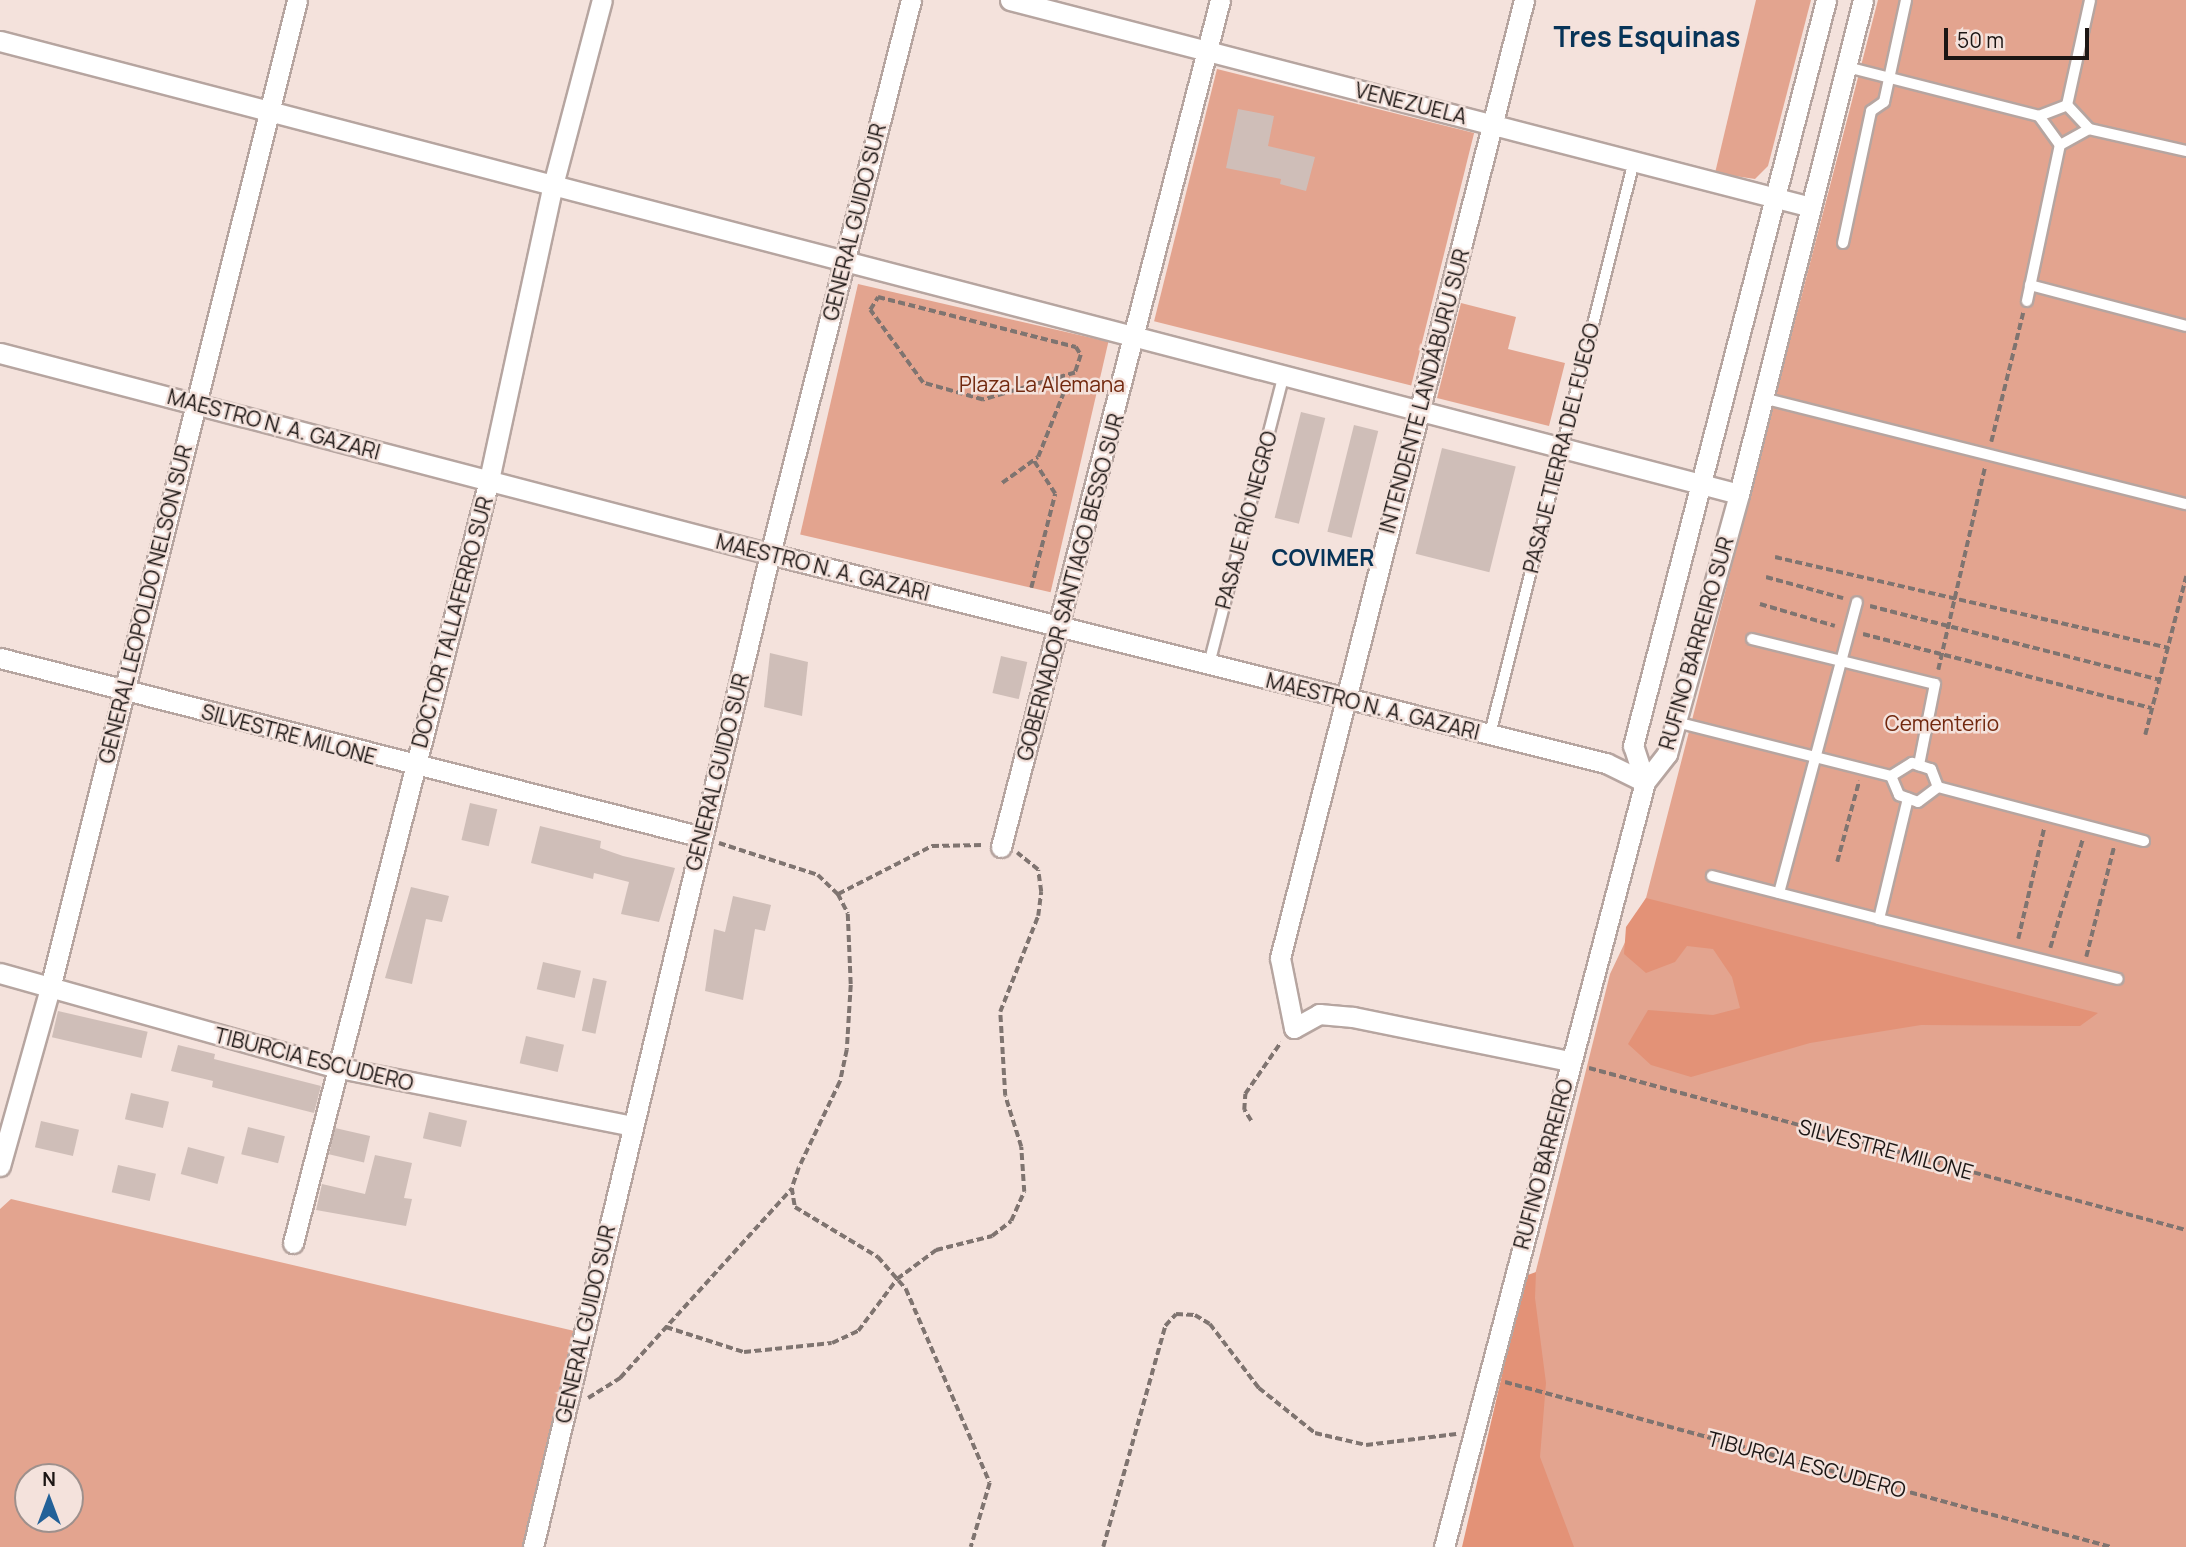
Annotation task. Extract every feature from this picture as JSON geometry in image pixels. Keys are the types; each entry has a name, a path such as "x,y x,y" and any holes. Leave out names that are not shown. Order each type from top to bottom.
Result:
{"street":[{"name":"GENERAL LEOPOLDO NELSON SUR","path":"0,1166 50,988 297,0"},
{"name":"DOCTOR TALLAFERRO SUR","path":"293,1243 335,1067 489,480 553,185 602,0"},
{"name":"GENERAL GUIDO SUR","path":"533,1547 770,554 911,0"},
{"name":"VENEZUELA","path":"1010,0 1811,207"},
{"name":"GOBERNADOR SANTIAGO BESSO SUR","path":"1001,848 1220,0"},
{"name":"INTENDENTE LANDÁBURU SUR","path":"1294,1028 1280,958 1418,410 1495,125 1524,0"},
{"name":"RUFINO BARREIRO SUR","path":"1645,782 1633,746 1777,198 1826,0"},
{"name":"RUFINO BARREIRO SUR","path":"1645,782 1667,754 1676,722 1739,494 1863,0"},
{"path":"0,41 1739,494"},
{"name":"MAESTRO N. A. GAZARI","path":"0,353 770,554 1606,763 1645,782"},
{"name":"SILVESTRE MILONE","path":"0,658 414,766 702,837"},
{"name":"RUFINO BARREIRO","path":"1444,1547 1472,1438 1578,1064 1645,782"},
{"name":"TIBURCIA ESCUDERO","path":"0,972 335,1067 632,1126"},
{"path":"1294,1028 1319,1014 1353,1017 1578,1064"}],"lane":[{"path":"1843,243 1871,111 1884,102 1906,0"},
{"path":"2067,105 2090,0"},
{"path":"1847,66 2039,116 2067,105"},
{"path":"2067,105 2090,129 2186,150"},
{"path":"2027,301 2060,145 2039,116"},
{"path":"2060,145 2090,129"},
{"name":"PASAJE TIERRA DEL FUEGO","path":"1490,735 1634,161"},
{"path":"2030,285 2186,326"},
{"name":"PASAJE RÍO NEGRO","path":"1209,664 1284,375"},
{"path":"1763,398 2186,504"},
{"path":"1779,893 1857,602"},
{"path":"1752,639 1935,684 1919,765"},
{"path":"1676,722 1891,776 1912,763 1931,769 1938,787"},
{"path":"1891,776 1899,795 1918,802 1938,787"},
{"path":"1938,787 2144,841"},
{"path":"1879,919 1908,798"},
{"path":"1712,876 2118,979"}],"path":[{"path":"877,297 1076,347 1081,355 1075,373 1061,377 983,400 923,383 870,310 877,297"},
{"path":"1935,684 1953,595 2027,301"},
{"path":"1002,483 1033,460 1065,388 1061,377"},
{"path":"1031,588 1055,494 1033,460"},
{"path":"1775,558 1953,595 2169,648"},
{"path":"2145,735 2186,576"},
{"path":"1766,578 2160,680"},
{"path":"1760,604 1850,631 2152,708"},
{"path":"1837,862 1863,769"},
{"path":"2017,941 2047,816"},
{"path":"2050,950 2086,825"},
{"path":"2085,961 2118,834"},
{"path":"567,1399 593,1398 620,1378 792,1188 840,1082 847,1050 851,985 848,914 838,894 818,875 702,837"},
{"path":"666,1327 744,1352 832,1343 858,1331 897,1279 936,1250 992,1236 1011,1221 1024,1192 1021,1147 1005,1096 1000,1012 1038,916 1041,892 1038,870 1013,849 932,846 838,894"},
{"path":"1251,1121 1244,1110 1245,1094 1294,1028"},
{"name":"SILVESTRE MILONE","path":"1578,1064 2186,1230"},
{"path":"792,1188 795,1207 878,1257 906,1289 990,1483 971,1547"},
{"path":"1103,1547 1165,1326 1176,1314 1195,1315 1210,1324 1259,1388 1315,1433 1366,1445 1430,1434 1472,1438"},
{"name":"TIBURCIA ESCUDERO","path":"1503,1381 2111,1547"}],"green space":[{"path":"1756,0 1811,0 1768,166 1755,179 1715,173"},
{"name":"Cementerio","path":"1878,0 2186,0 2186,1547 1467,1547 1610,974 1646,898"},
{"path":"1217,69 1474,133 1411,385 1154,321"},
{"name":"Plaza La Alemana","path":"858,284 1108,342 1051,592 800,534"},
{"path":"1461,303 1516,317 1508,349 1565,363 1549,426 1437,398"},
{"path":"11,1199 583,1333 533,1547 0,1547 0,1209"}],"shaded area":[{"path":"1646,898 2098,1013 2080,1026 1921,1025 1810,1043 1691,1077 1651,1065 1628,1044 1648,1010 1713,1015 1740,1008 1732,977 1713,949 1687,946 1675,962 1646,973 1624,954 1626,927"},
{"path":"1536,1272 1535,1298 1546,1383 1540,1457 1574,1547 1462,1547 1525,1276"}],"building":[{"path":"1238,109 1274,116 1268,146 1315,157 1306,191 1280,184 1281,179 1226,168"},
{"path":"1301,412 1325,418 1299,524 1275,518"},
{"path":"1354,425 1378,431 1352,538 1327,532"},
{"path":"1442,448 1516,466 1489,572 1416,554"},
{"path":"770,653 808,662 802,716 764,707"},
{"path":"1001,656 1027,662 1019,699 992,693"},
{"path":"470,803 497,809 489,846 461,840"},
{"path":"540,826 601,841 600,848 623,856 675,868 659,922 621,914 629,882 594,873 593,879 531,863"},
{"path":"411,887 449,896 442,922 426,919 412,984 385,978"},
{"path":"733,896 771,905 765,931 755,929 743,1000 705,991 714,929 725,932"},
{"path":"543,962 581,971 575,998 537,989"},
{"path":"593,978 607,981 595,1034 582,1031"},
{"path":"58,1011 148,1032 142,1058 52,1037"},
{"path":"526,1036 564,1045 558,1072 520,1063"},
{"path":"178,1045 215,1054 214,1059 321,1086 314,1113 212,1087 213,1081 171,1071"},
{"path":"131,1093 169,1102 163,1128 125,1119"},
{"path":"429,1112 467,1121 461,1147 423,1138"},
{"path":"41,1121 79,1130 73,1156 35,1147"},
{"path":"248,1127 285,1136 278,1163 241,1154"},
{"path":"335,1128 370,1136 364,1162 329,1154"},
{"path":"188,1147 225,1157 217,1184 181,1174"},
{"path":"375,1155 412,1163 404,1198 412,1199 406,1226 316,1210 322,1184 365,1194"},
{"path":"118,1165 156,1174 150,1201 112,1192"}],"district":[{"name":"Tres Esquinas","path":"1647,36"},
{"name":"COVIMER","path":"1323,557"}]}
